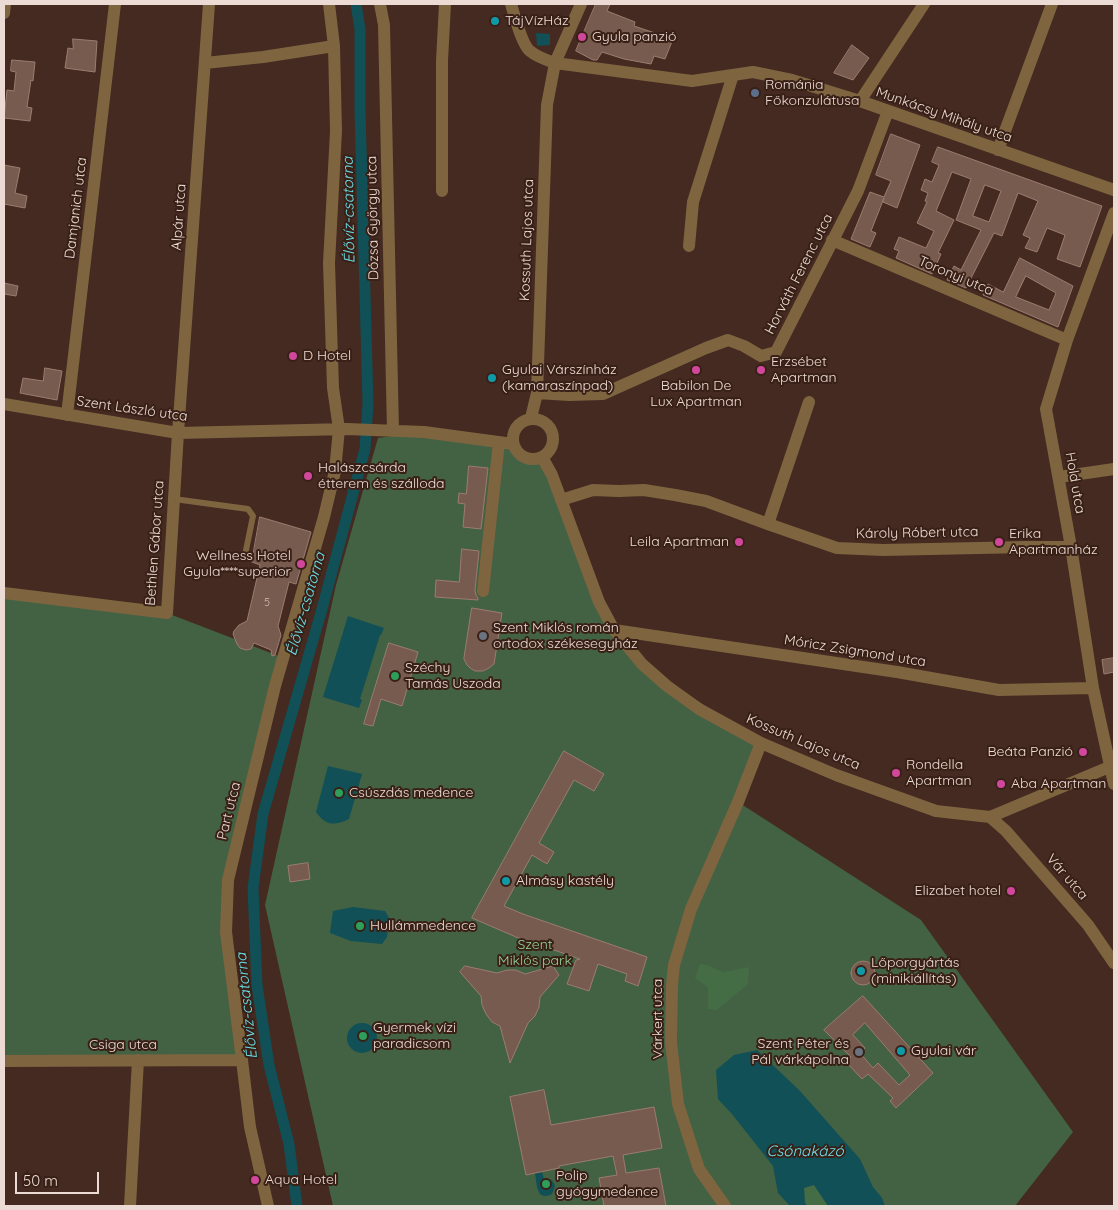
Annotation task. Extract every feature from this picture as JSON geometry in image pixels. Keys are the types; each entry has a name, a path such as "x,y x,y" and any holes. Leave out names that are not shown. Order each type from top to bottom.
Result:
{"street":[{"path":"4,12 5,4"},
{"name":"Damjanich utca","path":"67,415 115,4"},
{"name":"Alpár utca","path":"178,433 209,4"},
{"path":"329,4 334,46 336,131 329,263 333,388 343,429"},
{"name":"Dózsa György utca","path":"380,4 384,24 390,431"},
{"path":"442,191 442,61 445,4"},
{"name":"Munkácsy Mihály utca","path":"511,4 519,30 528,50 541,59 555,63 692,81 753,72 792,80 860,101 1114,190"},
{"name":"Kossuth Lajos utca","path":"531,418 537,393 546,105 555,63 581,4"},
{"path":"860,101 924,4"},
{"path":"998,150 1052,4"},
{"path":"205,63 263,57 334,46"},
{"path":"689,246 693,202 733,75"},
{"name":"Horváth Ferenc utca","path":"537,393 569,395 602,394 728,340 744,346 761,356 776,352 858,190 888,111"},
{"name":"Hold utca","path":"1114,213 1067,340 1046,410 1071,548 1093,688 1112,766 1114,784"},
{"name":"Toronyi utca","path":"832,240 1067,340"},
{"path":"768,524 810,402"},
{"name":"Szent László utca","path":"4,404 178,433 343,429 390,431"},
{"path":"531,418 544,422 549,427 553,440 547,453 535,459 522,455 513,444 514,430 518,424 531,418"},
{"name":"Part utca","path":"268,1206 250,1126 226,932 228,880 284,650 324,517 343,429"},
{"path":"390,431 424,432 513,444"},
{"name":"Bethlen Gábor utca","path":"4,592 167,613 178,433"},
{"path":"482,591 499,442"},
{"name":"Kossuth Lajos utca","path":"542,457 562,500 598,602 614,630 642,664 667,686 708,714 761,743 836,775 936,811 990,816"},
{"path":"1059,478 1114,469"},
{"name":"Károly Róbert utca","path":"562,500 593,490 644,490 706,500 838,548 883,550 1071,548"},
{"name":"Móricz Zsigmond utca","path":"614,630 897,672 1000,690 1093,688"},
{"name":"Várkert utca","path":"725,1206 699,1169 678,1104 671,1042 672,985 674,965 691,909 738,802 761,743"},
{"path":"990,816 1112,766"},
{"name":"Vár utca","path":"990,816 1006,831 1088,925 1114,963"},
{"path":"130,1206 138,1060"},
{"name":"Csiga utca","path":"4,1061 242,1060"}],"lane":[{"path":"174,499 248,509 253,516 245,555"}],"green space":[{"name":"Szent Miklós park","path":"424,432 513,444 516,450 528,458 542,457 599,602 642,664 761,743 738,802 921,920 1073,1132 1015,1206 333,1206 265,905 336,585 378,438"},
{"path":"4,593 167,613 284,658 228,880 242,1060 4,1061"},
{"path":"700,964 723,972 749,967 748,984 717,1010 708,1009 708,988 695,978"},
{"path":"814,1185 828,1206 808,1206 805,1203 804,1188"}],"water":[{"path":"536,33 550,34 550,45 537,46"},
{"path":"348,616 384,628 380,635 360,699 362,700 359,708 323,697"},
{"name":"Csúszdás medence","path":"328,766 362,774 349,819 335,824 323,820 316,812"},
{"name":"Hullámmedence","path":"353,907 385,911 389,918 387,937 382,944 351,941 330,933 333,911"},
{"name":"Gyermek vízi paradicsom","path":"362,1023 373,1027 377,1038 373,1049 362,1053 351,1049 347,1038 351,1027"},
{"name":"Csónakázó","path":"757,1050 800,1091 860,1159 873,1187 882,1198 885,1206 828,1206 814,1185 804,1188 805,1203 808,1206 790,1206 778,1193 773,1166 718,1099 716,1070 734,1055"},
{"name":"Polip gyógymedence","path":"542,1172 544,1179 551,1180 555,1186 552,1194 547,1196 540,1194 537,1187 535,1173"}],"building":[{"path":"596,4 610,4 607,11 635,22 634,26 673,39 665,59 654,56 651,64 624,59 602,52 597,60 593,60 576,51"},
{"path":"73,39 97,41 95,72 65,68 68,48 73,49"},
{"path":"852,45 869,58 853,80 834,73"},
{"path":"12,60 35,62 27,107 32,108 30,121 4,118 7,90 14,91 16,72 11,71"},
{"path":"891,134 920,145 897,208 883,202 884,198 871,231 876,233 870,247 851,239 870,192 884,197 891,181 876,175"},
{"path":"938,147 1102,206 1080,267 1057,259 1065,235 1047,228 1037,252 1025,248 1030,238 1023,235 1038,201 1018,193 1002,236 994,233 966,288 947,280 954,266 961,270 981,230 956,220 971,179 952,172 936,211 954,220 938,253 941,254 932,274 896,258 899,251 894,249 899,237 926,248 934,231 917,223 927,202 925,201 928,193 921,190 925,179 932,182 939,165 932,162","holes":["985,185 1001,191 989,222 973,216"]},
{"path":"4,165 20,168 15,193 27,196 25,208 4,204"},
{"path":"1020,258 1073,286 1058,327 983,295 988,284 1003,292","holes":["1026,276 1056,293 1049,310 1016,297"]},
{"path":"4,283 18,286 16,296 4,294"},
{"path":"45,368 62,371 57,400 20,393 23,378 43,381"},
{"path":"469,466 488,468 481,529 463,527 465,504 458,503 459,493 466,494"},
{"path":"260,517 311,532 296,584 289,582 278,626 281,635 275,655 272,656 271,650 254,643 251,649 240,648 233,634 239,625 247,621 260,565 252,562"},
{"path":"462,549 479,551 475,590 478,600 435,597 436,580 459,582"},
{"name":"Szent Miklós román ortodox székesegyház","path":"472,608 502,613 494,664 483,671 475,671 470,668 464,659"},
{"name":"Széchy Tamás Uszoda","path":"389,643 418,652 402,706 381,699 373,726 364,724"},
{"path":"1114,658 1114,672 1104,674 1102,660"},
{"path":"564,751 604,774 594,791 574,780 539,843 554,852 547,864 532,855 504,906 647,957 638,986 625,981 627,974 598,964 589,991 567,984 576,960 580,959 516,937 472,918"},
{"path":"308,863 310,879 290,882 288,866"},
{"path":"863,961 868,962 874,968 874,978 868,984 863,985 858,984 852,978 851,973 852,968 858,962"},
{"path":"465,966 497,973 516,970 525,974 553,966 559,975 540,997 539,1007 535,1016 528,1023 510,1063 500,1026 492,1022 486,1014 481,996 460,972"},
{"name":"Gyulai vár","path":"863,996 933,1073 896,1108 890,1101 893,1098 868,1074 862,1079 846,1062 851,1057 824,1030","holes":["865,1023 910,1075 899,1085 878,1063 873,1068 860,1053 865,1048 853,1035"]},
{"path":"544,1090 551,1125 654,1107 662,1148 623,1155 626,1173 659,1168 666,1206 604,1206 599,1178 617,1175 613,1156 559,1166 559,1168 526,1175 510,1097"}],"waterway":[{"name":"Élővíz-csatorna","path":"297,1206 289,1144 269,1065 257,985 253,888 263,814 322,609 365,449 368,404 360,111 360,29 356,4"}],"place":[{"name":"TájVízHáz","path":"495,21"},
{"name":"Gyula panzió","path":"582,37"},
{"name":"Románia Főkonzulátusa","path":"755,93"},
{"name":"D Hotel","path":"293,356"},
{"name":"Babilon De Lux Apartman","path":"696,370"},
{"name":"Erzsébet Apartman","path":"761,370"},
{"name":"Gyulai Várszínház (kamaraszínpad)","path":"492,378"},
{"name":"Halászcsárda étterem és szálloda","path":"308,476"},
{"name":"Leila Apartman","path":"739,542"},
{"name":"Erika Apartmanház","path":"999,542"},
{"name":"Wellness Hotel Gyula****superior","path":"301,564"},
{"name":"Szent Miklós román ortodox székesegyház","path":"483,636"},
{"name":"Széchy Tamás Uszoda","path":"395,676"},
{"name":"Beáta Panzió","path":"1083,752"},
{"name":"Rondella Apartman","path":"896,773"},
{"name":"Aba Apartman","path":"1001,784"},
{"name":"Csúszdás medence","path":"339,793"},
{"name":"Almásy kastély","path":"506,881"},
{"name":"Elizabet hotel","path":"1011,891"},
{"name":"Hullámmedence","path":"360,926"},
{"name":"Lőporgyártás (minikiállítás)","path":"861,971"},
{"name":"Gyermek vízi paradicsom","path":"363,1036"},
{"name":"Gyulai vár","path":"901,1051"},
{"name":"Szent Péter és Pál várkápolna","path":"859,1052"},
{"name":"Aqua Hotel","path":"255,1180"},
{"name":"Polip gyógymedence","path":"546,1184"}]}
